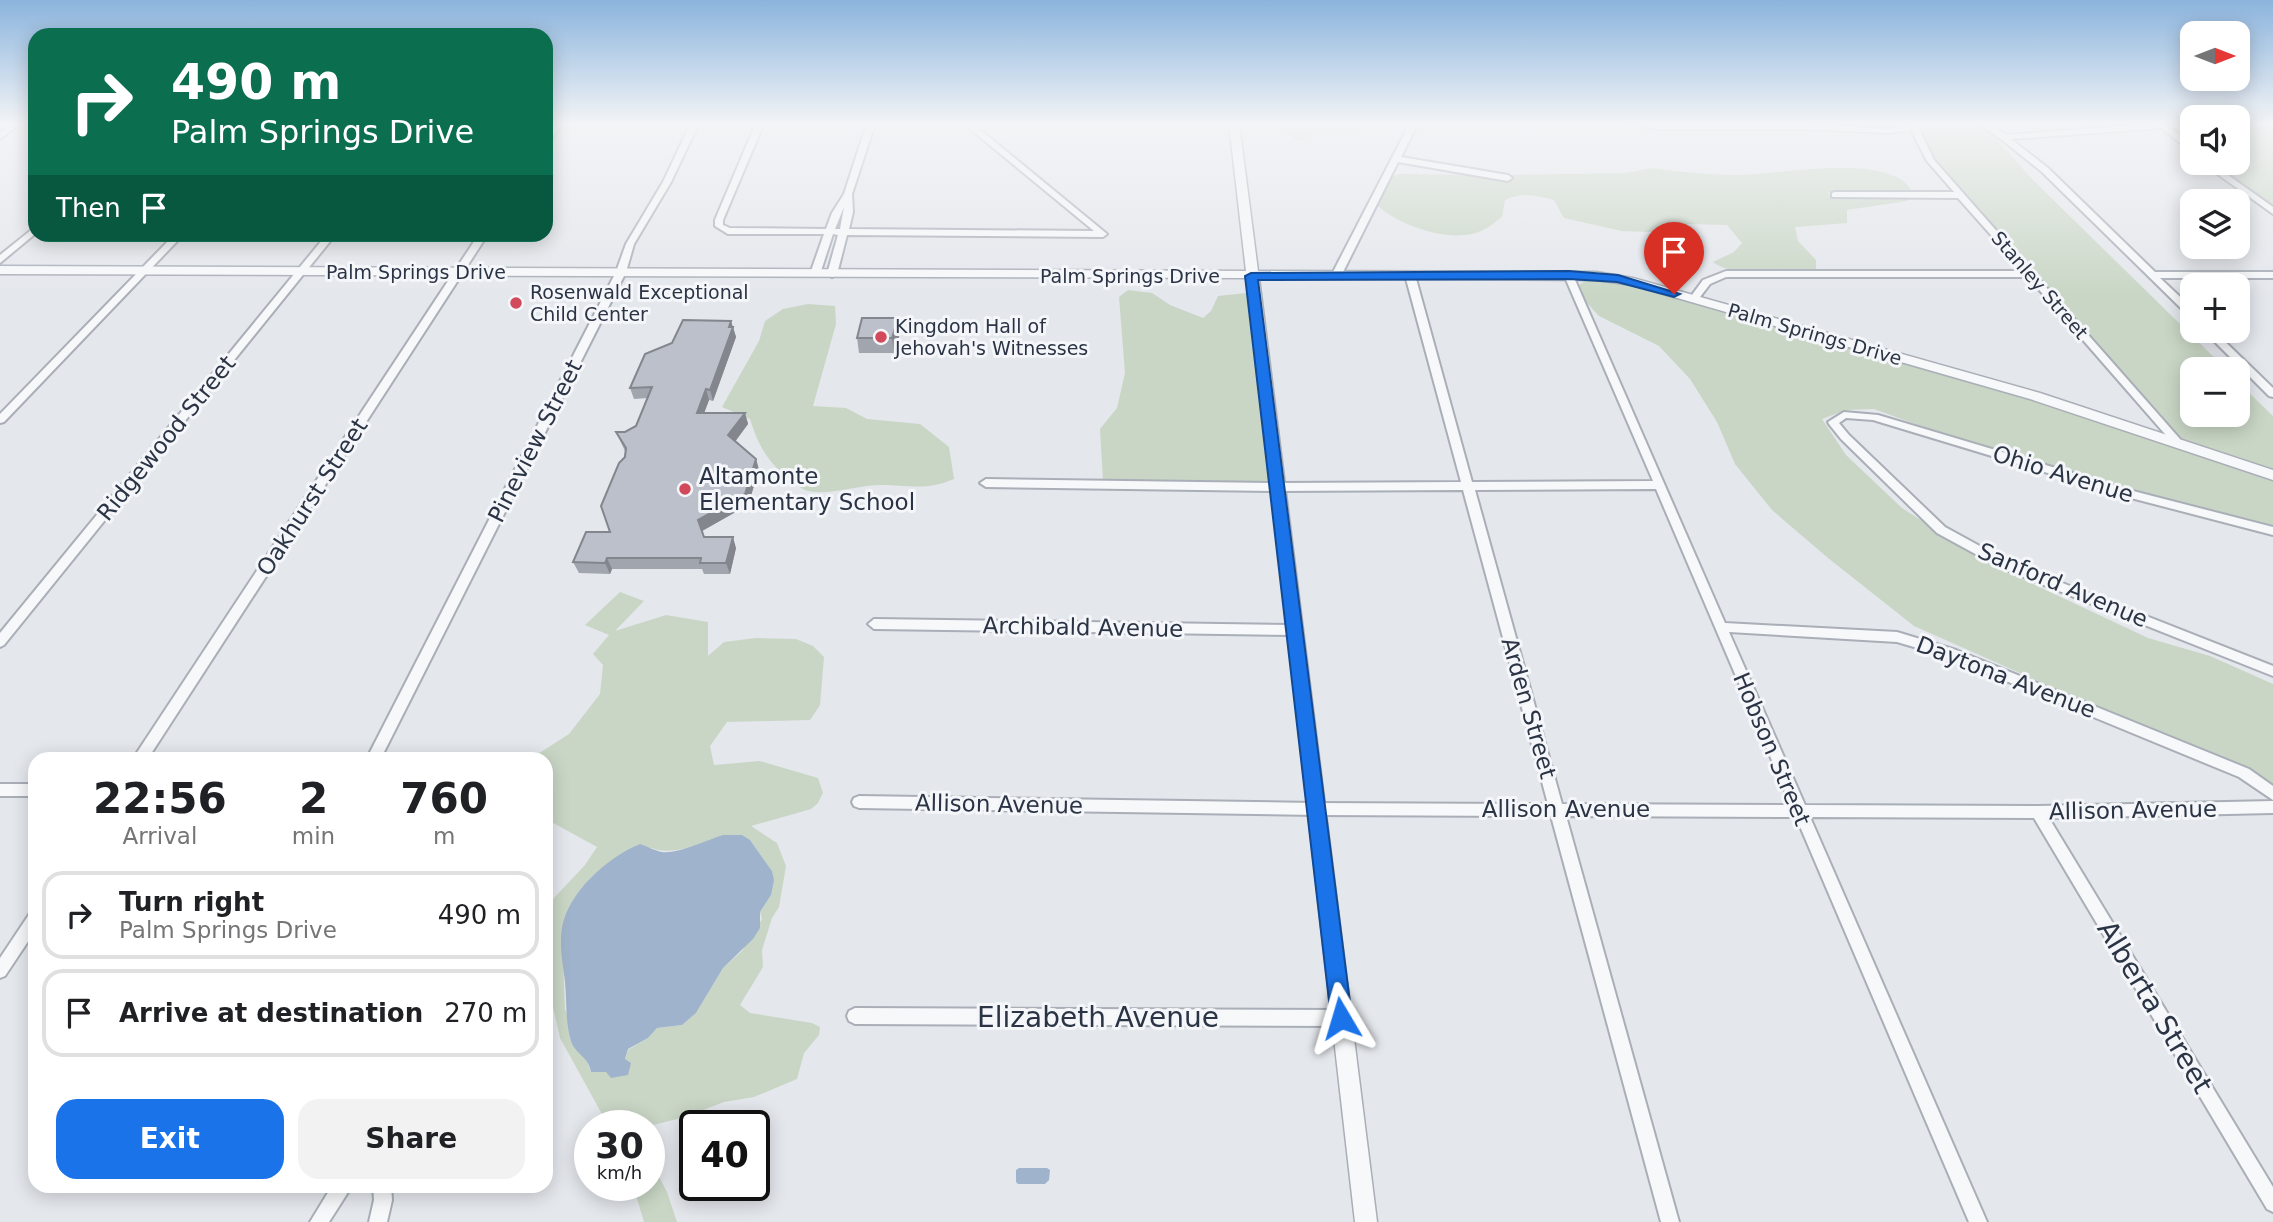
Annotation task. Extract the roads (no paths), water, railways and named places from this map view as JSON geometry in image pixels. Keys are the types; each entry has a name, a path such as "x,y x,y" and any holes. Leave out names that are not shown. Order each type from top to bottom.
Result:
{"street":[{"name":"Pineview Street","path":"377,752 621,272 630,244 668,180"},
{"path":"736,180 719,220 722,228 737,232 1103,234 1037,180"},
{"path":"816,274 836,213 848,194 853,180"},
{"path":"1240,180 1366,1222"},
{"path":"1336,276 1385,180"},
{"name":"Stanley Street","path":"1949,180 2175,439"},
{"path":"2055,180 2180,302"},
{"path":"2230,180 2273,211"},
{"path":"832,274 849,212 848,194"},
{"path":"1835,195 1962,195"},
{"path":"0,260 28,236"},
{"path":"0,420 172,242"},
{"name":"Ridgewood Street","path":"0,642 326,242"},
{"name":"Oakhurst Street","path":"144,752 479,242"},
{"name":"Palm Springs Drive","path":"0,270 1569,275 1618,279 2175,439 2273,475"},
{"path":"1694,299 1704,283 1726,274 2031,274"},
{"name":"Arden Street","path":"1410,275 1670,1222"},
{"name":"Hobson Street","path":"1569,275 1797,809 1978,1222"},
{"path":"2152,275 2273,275"},
{"path":"2221,343 2273,394"},
{"name":"Ohio Avenue","path":"1854,414 1874,417 2131,494 2273,531"},
{"name":"Sanford Avenue","path":"1854,414 1837,418 1833,422 1835,427 1941,530 2005,565 2273,671"},
{"path":"986,484 1277,487 1660,485"},
{"name":"Archibald Avenue","path":"874,624 1293,630"},
{"name":"Daytona Avenue","path":"1721,627 1884,636 1951,653 2244,773 2273,794"},
{"path":"0,790 28,790"},
{"name":"Allison Avenue","path":"859,802 1315,808 2038,812 2273,807"},
{"name":"Alberta Street","path":"2038,812 2273,1203"},
{"path":"0,971 28,929"},
{"name":"Elizabeth Avenue","path":"855,1016 1341,1018"},
{"path":"319,1222 338,1193"},
{"path":"378,1222 382,1193"}],"water":[{"path":"723,835 742,835 750,840 772,871 774,880 771,895 760,912 760,928 753,939 723,968 696,1013 682,1025 657,1028 648,1038 628,1049 625,1059 631,1063 628,1075 611,1078 606,1072 591,1072 587,1062 573,1045 567,1019 561,935 572,902 591,877 615,858 640,844 669,852"},
{"path":"1047,1168 1050,1170 1049,1180 1045,1184 1018,1184 1016,1170"}],"place":[{"name":"Rosenwald Exceptional Child Center","path":"516,303"},
{"name":"Kingdom Hall of Jehovah's Witnesses","path":"881,337"},
{"name":"Altamonte Elementary School","path":"685,489"}]}
